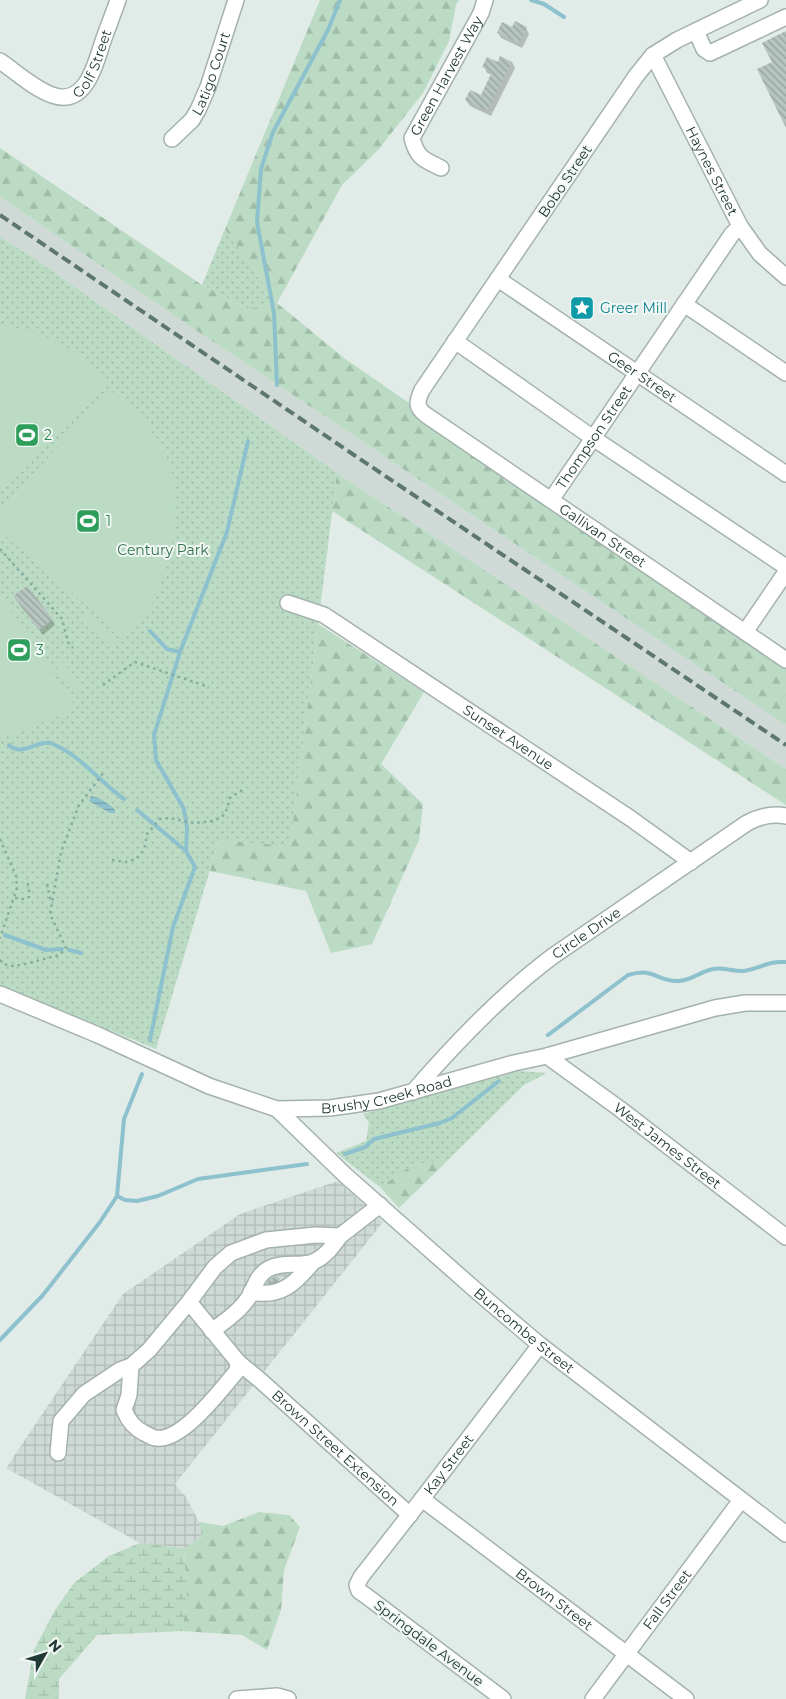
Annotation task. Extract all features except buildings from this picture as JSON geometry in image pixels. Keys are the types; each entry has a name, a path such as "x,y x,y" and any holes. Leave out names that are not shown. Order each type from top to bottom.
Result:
{"street":[{"name":"Golf Street","path":"0,61 43,91 54,96 67,96 78,92 87,83 99,56 118,0"},
{"name":"Latigo Court","path":"172,139 192,120 198,110 208,87 236,0"},
{"name":"Green Harvest Way","path":"441,168 424,160 415,151 412,138 481,13 485,0"},
{"name":"Bobo Street","path":"420,410 418,399 422,390 636,76 653,55 677,40 760,0"},
{"path":"696,31 704,49 710,53 786,17"},
{"name":"Haynes Street","path":"653,55 740,226 760,254 786,277"},
{"name":"Thompson Street","path":"551,500 732,234 740,226"},
{"name":"Geer Street","path":"498,278 786,474"},
{"path":"684,304 786,373"},
{"path":"456,341 592,438 786,567"},
{"name":"Gallivan Street","path":"420,410 786,660"},
{"path":"745,632 786,572"},
{"name":"Sunset Avenue","path":"288,603 324,615 630,818 691,862"},
{"name":"Circle Drive","path":"413,1092 447,1052 527,976 553,956 748,823 772,814 786,816"},
{"name":"Brushy Creek Road","path":"0,994 98,1035 209,1086 277,1109 346,1106 379,1101 514,1063 547,1056 714,1008 745,1003 786,1003"},
{"name":"West James Street","path":"547,1056 628,1115 786,1237"},
{"name":"Buncombe Street","path":"277,1109 312,1144 540,1345 786,1534"},
{"path":"251,1292 264,1295 274,1294 288,1286 302,1276 313,1262 331,1250 340,1236 380,1205"},
{"path":"58,1453 61,1421 84,1394 120,1370 131,1366 149,1350 215,1267 231,1253 266,1240 316,1234 340,1236"},
{"path":"212,1331 235,1313 251,1292 256,1280 267,1269 281,1264 313,1262"},
{"name":"Brown Street Extension","path":"189,1302 238,1362 410,1515"},
{"name":"Kay Street","path":"357,1585 361,1577 540,1345"},
{"path":"131,1366 129,1395 124,1410 129,1420 140,1431 155,1438 172,1435 196,1418 237,1371 238,1362"},
{"name":"Brown Street","path":"422,1499 686,1699"},
{"name":"Fall Street","path":"593,1699 741,1500"},
{"name":"Springdale Avenue","path":"357,1585 365,1595 503,1699"},
{"path":"237,1699 277,1696 288,1699"}],"path":[{"path":"0,549 62,619 68,642 73,648"},
{"path":"103,685 135,662 209,687"},
{"path":"0,960 4,964 21,966 53,958 66,948 50,914 60,852 79,806 104,772"},
{"path":"112,860 126,862 136,859 145,846 147,834 164,818 176,818 194,823 212,821 222,817 227,809 230,798 245,788"},
{"path":"0,839 16,876 17,888 0,938"},
{"path":"15,898 23,899 29,897 26,879"},
{"path":"46,884 49,900 52,904"}],"shaded area":[{"path":"0,197 786,725 786,769 337,473 34,258 0,237"},
{"path":"338,1181 383,1222 175,1484 186,1497 199,1522 202,1537 184,1548 140,1543 6,1468 123,1294 240,1214"}],"green space":[{"path":"320,0 459,0 456,5 449,41 423,93 378,150 342,185 277,303 225,229"},
{"path":"0,148 202,285 248,309 277,303 344,358 786,664 786,725 0,197"},
{"path":"225,229 277,303 248,309 202,285"},
{"name":"Century Park","path":"0,237 34,258 337,473 290,847 219,840 156,1049 0,985"},
{"name":"2","path":"0,325 37,333 71,350 107,383 0,488"},
{"name":"1","path":"108,390 125,402 151,430 170,470 175,492 174,537 169,560 161,582 149,610 122,636 0,531 0,512"},
{"path":"337,473 786,769 786,805 332,511"},
{"name":"3","path":"0,593 76,708 17,733 0,738"},
{"path":"87,615 117,641 112,648 81,621"},
{"path":"318,624 424,692 381,764 423,804 419,840 372,944 331,953 306,891 210,871 219,840 290,846"},
{"path":"60,657 83,690 76,695 54,662"},
{"path":"519,1071 547,1073 524,1085 446,1162 411,1166 380,1187 336,1153 366,1141 369,1123 363,1114"},
{"path":"446,1162 399,1208 380,1187 411,1166"},
{"path":"259,1512 289,1515 300,1527 284,1570 281,1610 267,1650 242,1635 182,1631 187,1601 184,1548 202,1537 199,1522 223,1526"},
{"path":"140,1543 184,1548 187,1601 182,1631 97,1635 59,1679 59,1699 25,1699 34,1650 55,1610 74,1583 109,1556"}],"water":[{"path":"91,796 107,803 115,810 115,813 110,813 89,801"}],"waterway":[{"path":"277,385 274,313 257,222 261,169 273,132 328,30 340,0"},
{"path":"531,0 544,4 564,17"},
{"path":"150,1040 173,927 195,867 186,851 187,828 184,809 156,760 154,735 180,652 227,532 248,441"},
{"path":"150,631 167,649 180,652"},
{"path":"9,745 14,748 25,749 42,743 53,744 73,755 124,799"},
{"path":"137,810 186,851"},
{"path":"5,935 46,950 62,949"},
{"path":"69,950 81,953"},
{"path":"548,1035 628,975 650,973 664,979 682,981 713,969 744,971 769,964 786,962"},
{"path":"0,1340 43,1295 100,1222 117,1196 124,1119 142,1074"},
{"path":"345,1154 365,1147 374,1139 440,1123 452,1118 499,1081"},
{"path":"117,1196 125,1200 137,1201 158,1196 198,1179 307,1164"}],"railway":[{"path":"0,215 786,745"}],"place":[{"name":"Greer Mill","path":"582,308"},
{"name":"2","path":"27,435"},
{"name":"1","path":"88,521"},
{"name":"3","path":"19,650"}]}
